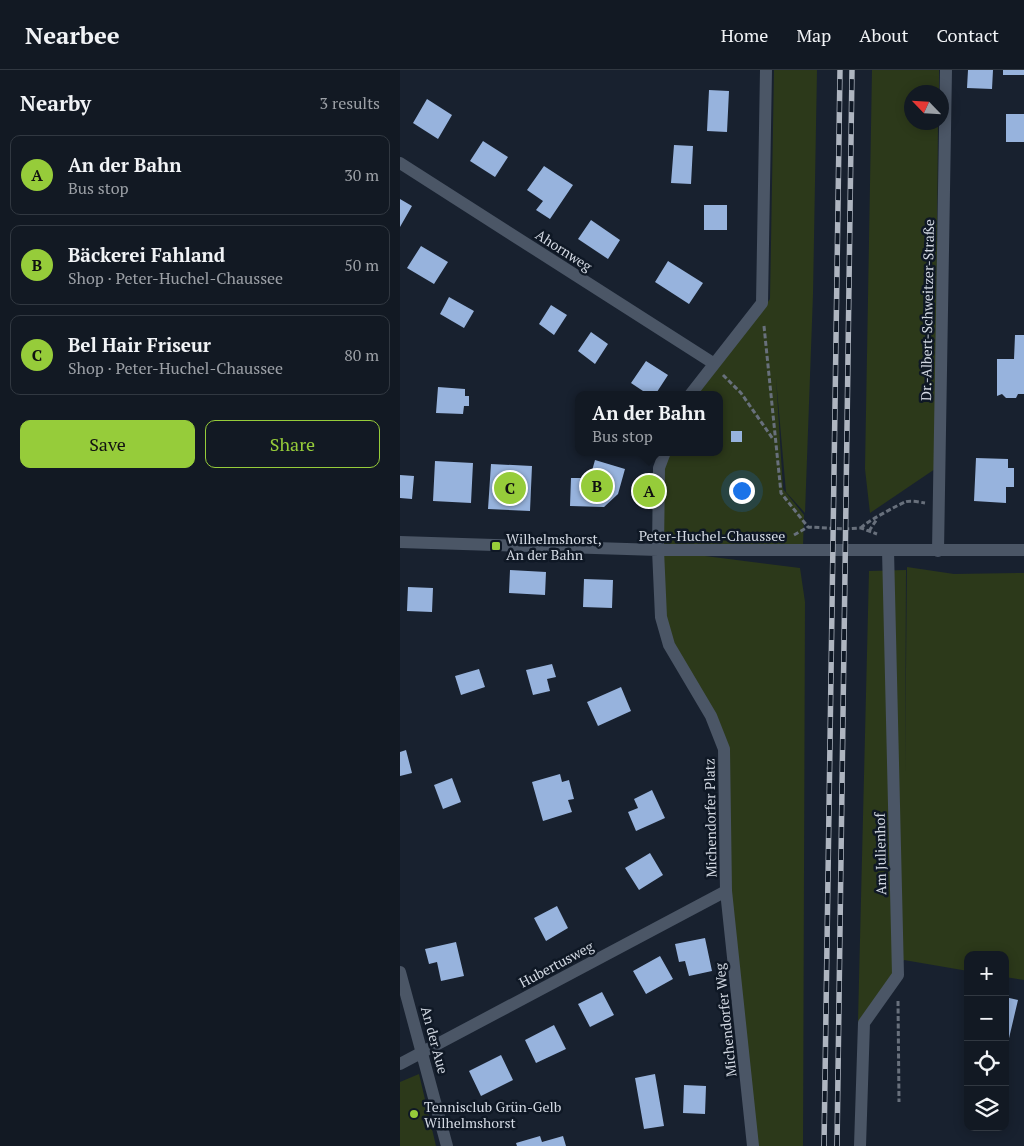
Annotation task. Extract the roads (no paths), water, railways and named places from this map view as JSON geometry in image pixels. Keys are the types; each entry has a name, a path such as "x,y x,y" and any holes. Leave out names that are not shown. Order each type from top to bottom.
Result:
{"street":[{"path":"693,391 762,303 766,70"},
{"name":"Dr.-Albert-Schweitzer-Straße","path":"938,551 946,70"},
{"name":"Ahornweg","path":"400,163 713,363"},
{"name":"Michendorfer Platz","path":"664,456 659,468 658,550 661,617 668,645 711,716 724,749 726,891"},
{"name":"Peter-Huchel-Chaussee","path":"400,542 658,550 1024,550"},
{"name":"Am Julienhof","path":"860,1146 864,1023 898,975 888,550"},
{"name":"Hubertusweg","path":"400,1064 726,891"},
{"name":"Michendorfer Weg","path":"726,891 753,1146"},
{"name":"An der Aue","path":"400,972 423,1051 447,1146"}],"railway":[{"path":"824,1146 840,70"},
{"path":"837,1146 852,70"}],"place":[{"name":"Bäckerei Fahland","path":"597,486"},
{"name":"Bel Hair Friseur","path":"510,488"},
{"name":"An der Bahn","path":"649,491"},
{"name":"Wilhelmshorst, An der Bahn","path":"496,546"},
{"name":"Tennisclub Grün-Gelb Wilhelmshorst","path":"414,1114"}]}
